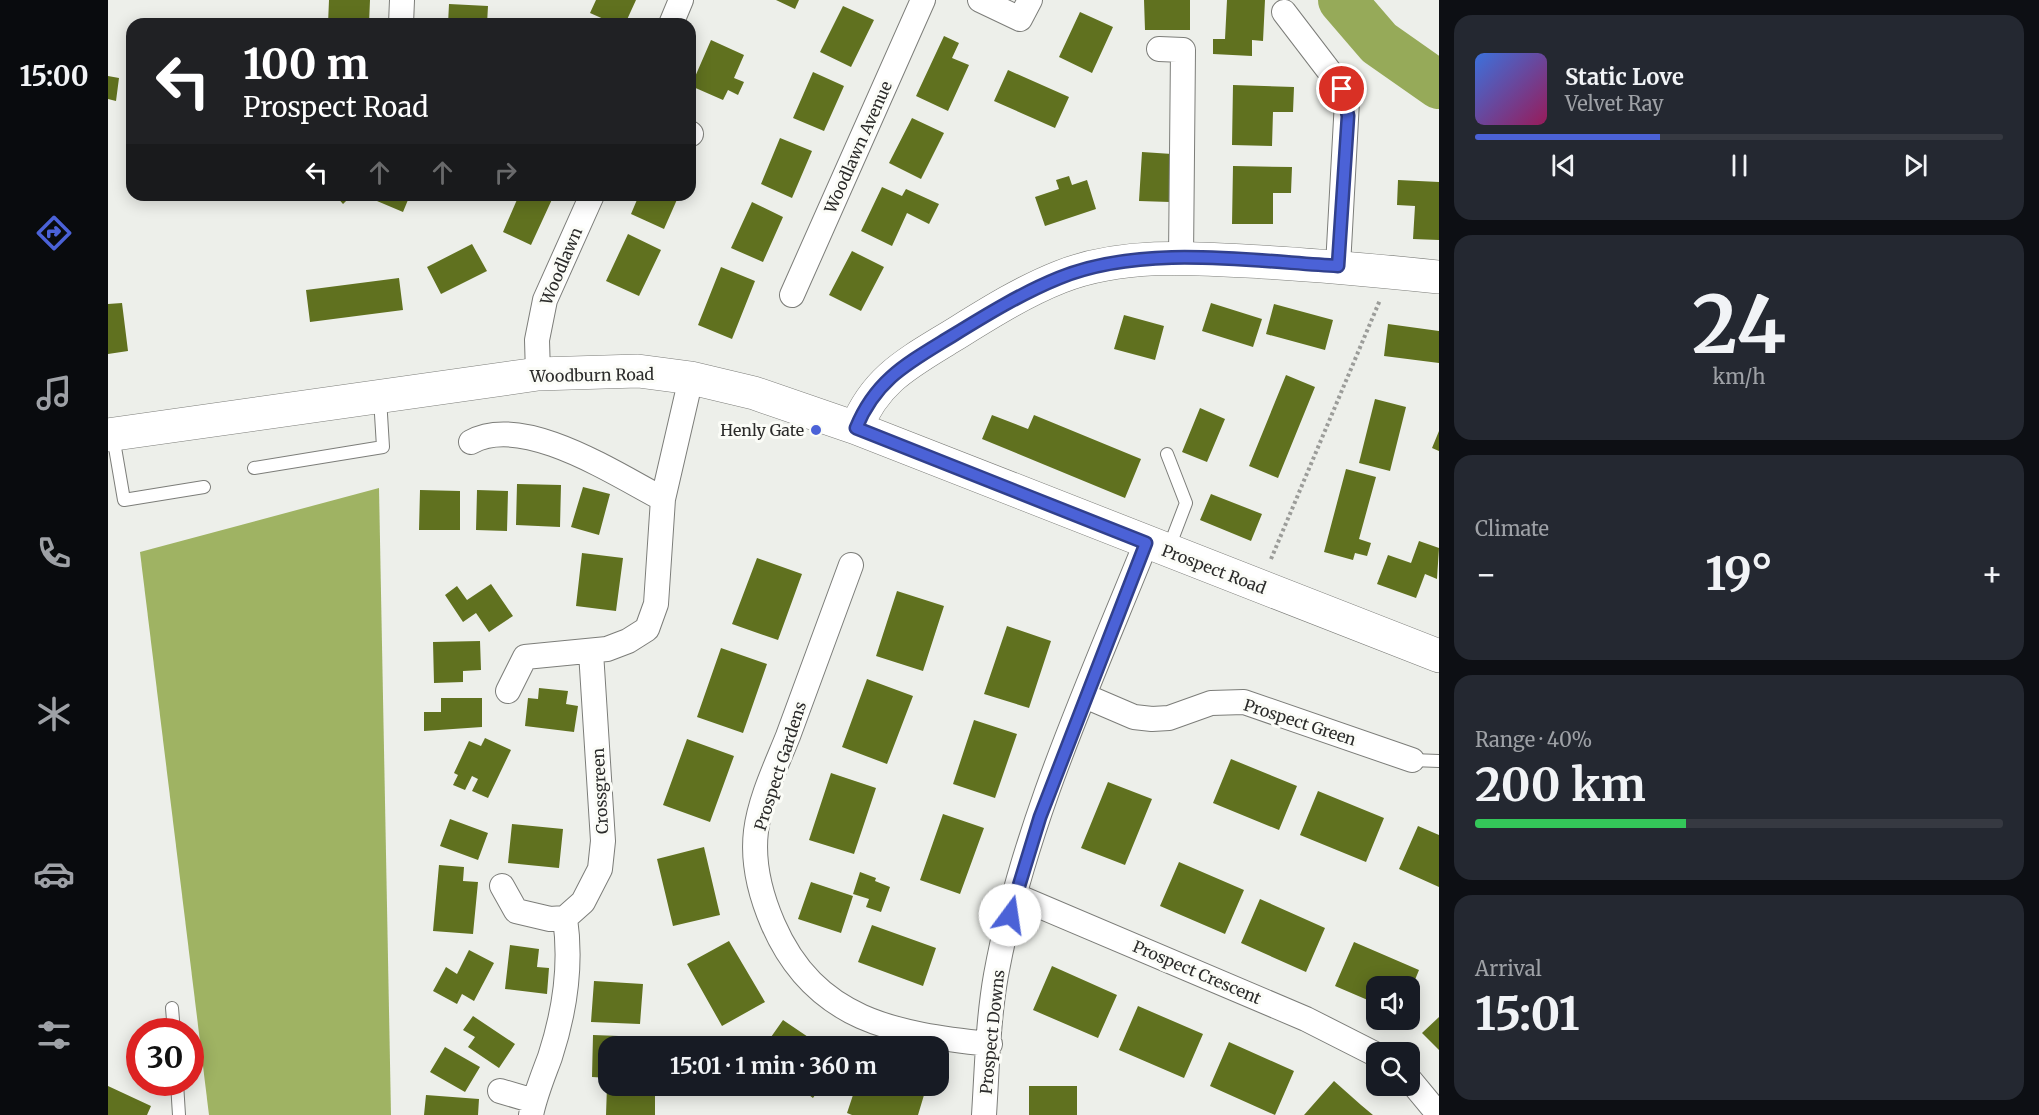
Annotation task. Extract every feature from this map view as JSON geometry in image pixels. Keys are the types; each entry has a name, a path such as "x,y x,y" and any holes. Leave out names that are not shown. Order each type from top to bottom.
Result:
{"street":[{"path":"401,18 402,0"},
{"path":"673,18 681,0"},
{"name":"Woodlawn Avenue","path":"792,294 924,0"},
{"path":"980,0 1020,19 1030,0"},
{"path":"1284,12 1336,80 1347,101 1338,266"},
{"path":"1160,49 1183,50 1181,258"},
{"name":"Woodlawn","path":"538,375 537,340 545,300 589,201"},
{"path":"856,428 870,397 885,382 932,348 994,311 1060,277 1128,261 1181,258 1338,266 1439,277"},
{"name":"Woodburn Road","path":"110,435 538,375 638,371 691,378 754,393 856,428"},
{"path":"508,691 525,657 591,652 621,644 647,629 656,604 663,499 691,378"},
{"name":"Prospect Road","path":"856,428 1439,656"},
{"path":"471,442 485,435 507,434 549,443 663,499"},
{"name":"Prospect Downs","path":"984,1115 996,977 1014,895 1085,696 1157,547"},
{"name":"Prospect Gardens","path":"851,565 772,778 756,830 756,868 765,907 788,953 803,975 841,1008 867,1020 905,1032 990,1044"},
{"name":"Crossgreen","path":"565,918 578,909 590,893 602,860 591,652"},
{"name":"Prospect Green","path":"1085,696 1134,717 1152,719 1169,718 1211,703 1244,702 1412,760"},
{"path":"500,1091 533,1108 556,1038 569,957 565,918 550,919 516,911 502,886"},
{"name":"Prospect Crescent","path":"1014,895 1306,1019 1366,1049"},
{"path":"1420,1092 1439,1115"}],"lane":[{"path":"254,468 383,447 380,397"},
{"path":"110,435 124,500 204,487"},
{"path":"1157,547 1186,503 1167,454"},
{"path":"1412,760 1439,761"},
{"path":"172,1008 173,1018"},
{"path":"178,1096 179,1115"}],"path":[{"path":"1260,587 1392,272"}],"green space":[{"path":"379,488 391,1115 209,1115 204,1074 204,1018 197,1018 140,552"}],"building":[{"path":"329,0 370,0 369,18 328,18"},
{"path":"596,0 636,0 628,18 601,18 590,13"},
{"path":"776,0 799,0 795,9"},
{"path":"1144,0 1190,0 1190,30 1145,30"},
{"path":"1227,0 1265,0 1263,41 1252,40 1252,56 1213,54 1213,39 1225,39"},
{"path":"449,4 488,6 487,18 448,18"},
{"path":"843,6 874,20 851,67 820,52"},
{"path":"1080,12 1113,27 1092,73 1059,57"},
{"path":"944,36 959,43 952,58 969,65 948,111 916,96"},
{"path":"711,40 744,55 734,78 744,82 738,95 728,90 723,100 696,88 696,74"},
{"path":"1008,70 1069,97 1055,128 994,101"},
{"path":"813,72 844,86 824,131 793,118"},
{"path":"108,76 119,78 116,101 108,99"},
{"path":"1233,85 1294,87 1293,112 1273,112 1272,146 1232,145"},
{"path":"912,118 944,133 921,179 889,163"},
{"path":"780,138 812,151 792,198 761,184"},
{"path":"1142,152 1172,154 1170,202 1139,201"},
{"path":"1233,166 1292,167 1291,193 1273,193 1273,224 1232,224"},
{"path":"1069,176 1072,185 1087,180 1096,209 1045,226 1035,197 1059,189 1056,180"},
{"path":"1398,180 1439,182 1439,240 1413,239 1415,206 1397,205"},
{"path":"882,187 902,196 906,189 939,204 929,224 907,213 892,246 861,231"},
{"path":"377,201 408,201 403,212"},
{"path":"516,201 551,201 531,245 503,232"},
{"path":"636,201 676,201 664,229 631,214"},
{"path":"752,202 783,217 763,262 731,248"},
{"path":"628,234 661,250 639,296 606,281"},
{"path":"472,244 487,271 441,294 427,267"},
{"path":"852,251 884,267 861,311 829,295"},
{"path":"721,267 755,281 732,339 698,325"},
{"path":"399,278 403,310 310,322 306,290"},
{"path":"122,303 128,351 108,354 108,304"},
{"path":"1211,303 1262,319 1253,347 1202,331"},
{"path":"1274,304 1333,320 1325,350 1266,334"},
{"path":"1124,315 1164,326 1155,360 1114,349"},
{"path":"1388,324 1439,331 1439,363 1384,356"},
{"path":"1286,375 1315,387 1278,478 1249,466"},
{"path":"1375,399 1406,407 1390,471 1359,463"},
{"path":"1200,408 1225,419 1207,462 1182,452"},
{"path":"992,415 1028,429 1034,415 1141,459 1125,498 982,439"},
{"path":"1439,431 1439,451 1432,448"},
{"path":"1346,469 1376,477 1359,539 1371,543 1367,556 1355,553 1353,560 1324,552"},
{"path":"517,484 561,485 560,527 516,525"},
{"path":"583,487 610,494 599,535 571,527"},
{"path":"420,490 460,491 460,530 419,530"},
{"path":"477,490 508,491 507,531 476,530"},
{"path":"1211,494 1262,514 1251,541 1200,520"},
{"path":"1419,541 1439,548 1437,579 1425,574 1416,598 1377,584 1388,555 1411,563"},
{"path":"582,553 623,558 616,611 576,606"},
{"path":"757,558 802,574 778,640 732,624"},
{"path":"491,584 513,616 489,632 476,613 463,622 445,595 457,586 467,600"},
{"path":"897,591 944,606 923,671 876,656"},
{"path":"1007,626 1051,641 1029,708 984,694"},
{"path":"480,641 481,670 463,671 463,682 434,683 433,642"},
{"path":"721,648 767,664 743,733 697,717"},
{"path":"867,679 913,696 887,764 842,747"},
{"path":"539,688 568,691 566,704 578,706 574,732 525,726 528,698 538,699"},
{"path":"441,698 482,698 482,727 424,731 424,712 441,712"},
{"path":"974,720 1017,734 995,798 953,784"},
{"path":"485,738 511,750 488,798 472,791 478,779 472,776 465,790 453,785 458,775 454,773 469,741 481,746"},
{"path":"687,739 734,756 710,822 663,805"},
{"path":"1231,759 1297,786 1279,830 1213,803"},
{"path":"831,773 876,788 854,854 809,840"},
{"path":"1108,782 1152,799 1125,865 1081,848"},
{"path":"1318,791 1384,818 1366,862 1300,835"},
{"path":"943,814 984,828 960,894 920,880"},
{"path":"450,819 488,833 478,860 440,846"},
{"path":"512,824 563,829 559,868 508,863"},
{"path":"1418,826 1439,835 1439,887 1399,869"},
{"path":"704,847 720,915 673,926 657,859"},
{"path":"1179,862 1244,890 1225,934 1160,906"},
{"path":"439,865 464,867 463,881 478,882 473,934 433,931"},
{"path":"860,872 890,887 881,912 866,907 869,899 853,894"},
{"path":"811,882 853,896 841,933 798,919"},
{"path":"1260,899 1325,928 1306,972 1241,943"},
{"path":"872,925 936,948 923,986 858,962"},
{"path":"729,941 765,1002 722,1026 687,964"},
{"path":"1354,942 1419,970 1417,976 1366,976 1366,999 1335,986"},
{"path":"510,945 539,949 537,967 549,968 547,994 505,989"},
{"path":"469,950 494,963 474,1001 462,994 457,1004 433,991 446,967 457,974"},
{"path":"1052,966 1117,995 1098,1038 1033,1010"},
{"path":"594,981 643,984 640,1024 591,1022"},
{"path":"1138,1006 1203,1034 1184,1078 1119,1050"},
{"path":"473,1016 515,1044 499,1068 468,1047 475,1037 463,1030"},
{"path":"1439,1017 1439,1050 1422,1033"},
{"path":"783,1020 807,1036 772,1036"},
{"path":"593,1035 618,1036 598,1036 598,1077 592,1077"},
{"path":"1229,1042 1294,1071 1275,1115 1210,1086"},
{"path":"445,1047 480,1067 465,1092 430,1072"},
{"path":"1334,1081 1361,1105 1373,1115 1304,1115"},
{"path":"108,1086 151,1106 147,1115 108,1115"},
{"path":"1029,1086 1077,1086 1077,1115 1029,1115"},
{"path":"426,1095 479,1099 478,1115 424,1115"},
{"path":"607,1096 655,1096 655,1115 606,1115"},
{"path":"853,1096 924,1096 918,1115 852,1115 847,1113"}],"waterway":[{"path":"1342,0 1379,43 1439,85"}],"place":[{"name":"Henly Gate","path":"816,430"}],"route":[{"path":"1010,915 1014,895 1040,817 1146,543 856,428 867,403 875,392 909,364 994,311 1060,277 1128,261 1167,258 1338,266 1348,116 1347,101 1342,89"}]}
